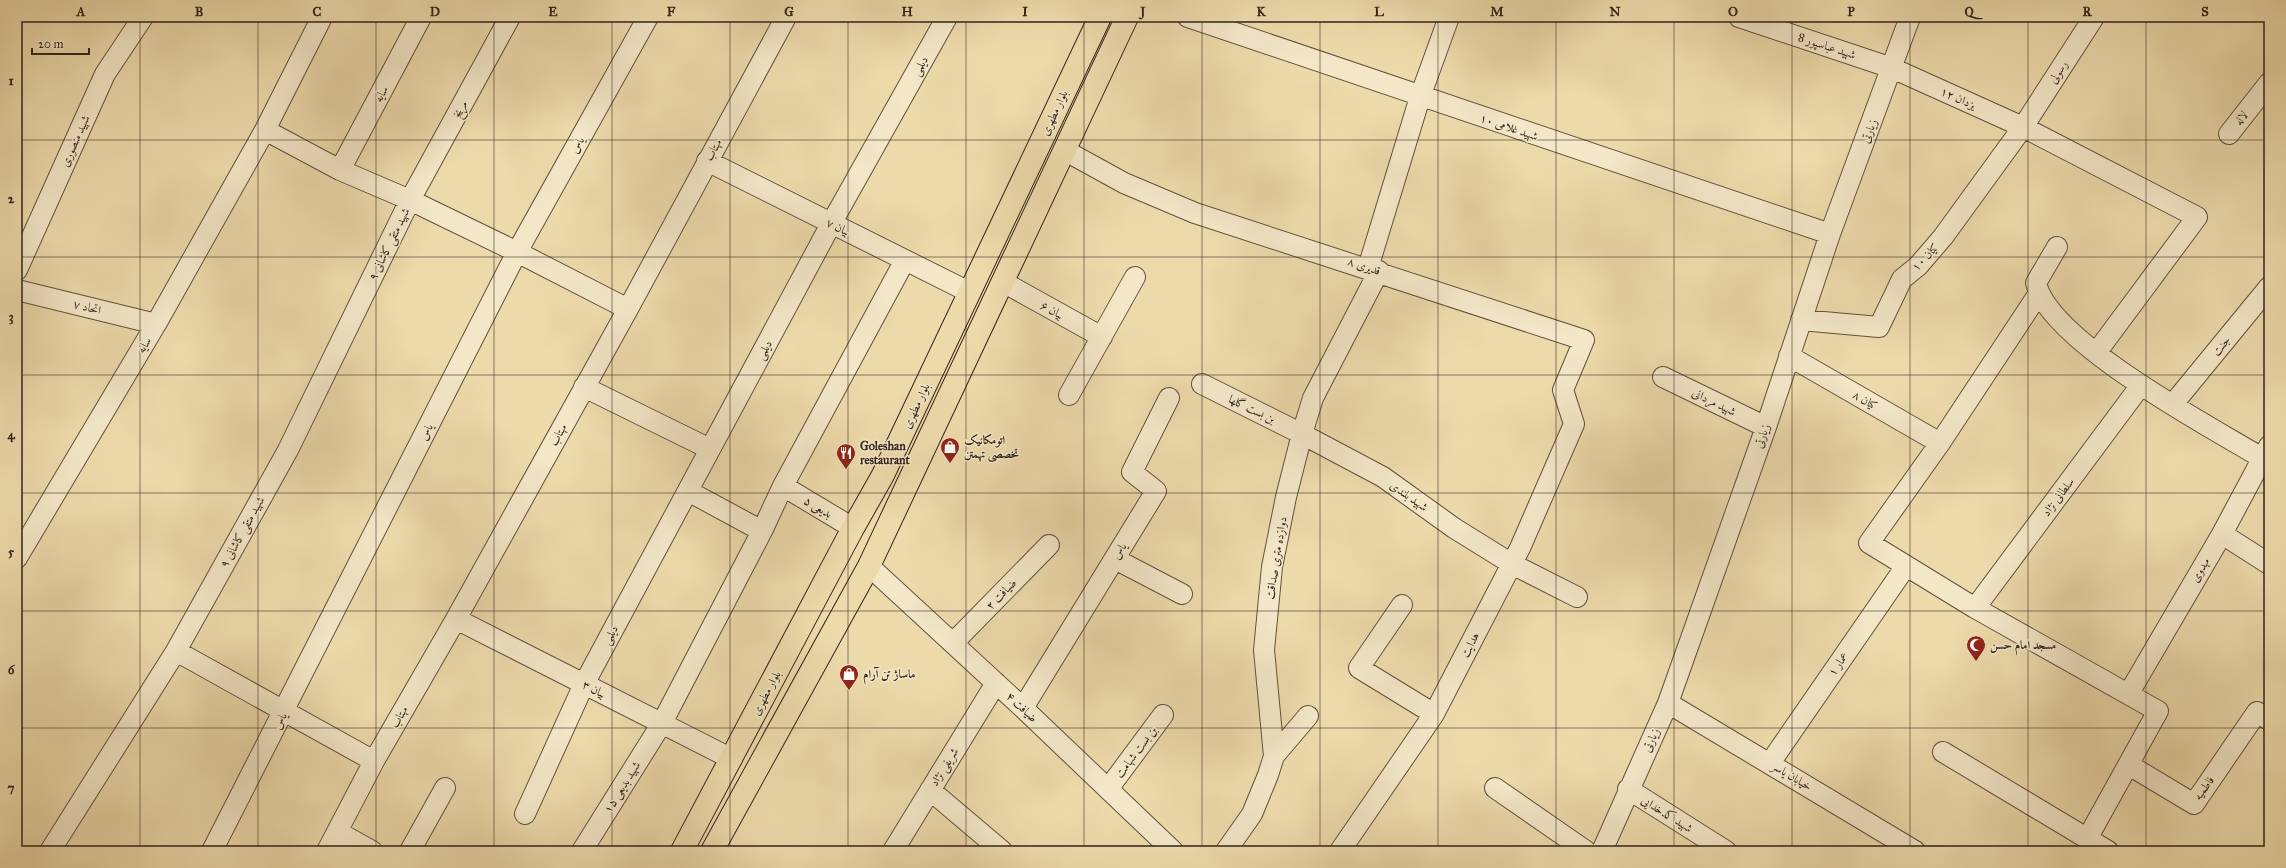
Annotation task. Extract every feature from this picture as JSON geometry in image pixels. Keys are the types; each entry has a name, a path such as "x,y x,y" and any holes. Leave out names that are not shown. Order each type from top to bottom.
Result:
{"main road":[{"name":"بلوار مطهری","path":"682,851 853,528 883,475 1100,17"},
{"name":"بلوار مطهری","path":"712,851 869,566 1127,17"},
{"path":"898,442 923,452"}],"street":[{"name":"شهید منصوری","path":"17,270 105,74 143,17"},
{"name":"سایه","path":"17,558 156,324 266,130 322,17"},
{"name":"سایه","path":"340,170 421,17"},
{"name":"مریخ","path":"410,200 510,17"},
{"name":"یاس","path":"212,851 285,711 517,252 648,17"},
{"name":"مهتاب","path":"327,851 374,761 456,619 628,309 786,17"},
{"name":"دیلمی","path":"525,814 584,684 831,224 947,17"},
{"name":"شهید غلامی ۱۰","path":"1188,17 1420,97 1830,234"},
{"name":"دوازده متری صداقت","path":"1226,851 1252,814 1274,756 1264,650 1272,567 1286,497 1302,434 1313,398 1374,270 1420,97 1449,17"},
{"name":"زیارتی","path":"1602,851 1628,789 1668,703 1766,426 1830,234 1910,17"},
{"name":"رسولی","path":"2023,127 2094,17"},
{"name":"شهید عباسپور 8","path":"1752,19 1892,68"},
{"name":"یزدان ۱۲","path":"1892,68 2023,127 2197,217 2096,353"},
{"name":"لاله","path":"2229,134 2269,83"},
{"name":"کیان ۱۰","path":"1801,320 1879,327 1902,279 1918,266 1943,237 2023,127"},
{"path":"266,130 340,170 410,200 517,252 628,309"},
{"name":"قدیری ۸","path":"1064,150 1124,183 1195,213 1374,270 1584,340 1563,390 1574,424"},
{"name":"بیان ۷","path":"708,161 969,292"},
{"name":"شهید متقی کاشانی ۹","path":"50,851 176,651 288,450 410,200"},
{"path":"2057,247 2036,283 2039,293 2064,326 2096,353 2141,385 2173,404 2266,452"},
{"name":"شهید بدیعی ۱۵","path":"582,851 662,723 762,531 783,486 905,260"},
{"path":"1069,395 1135,277"},
{"name":"بیان ۶","path":"1002,282 1102,337"},
{"name":"جنت","path":"2173,404 2269,287"},
{"name":"اتحاد ۷","path":"17,290 156,324"},
{"path":"2039,293 1940,443 1869,543 1975,608 2129,693 2158,711 2087,839"},
{"name":"کیان ۸","path":"1789,356 1940,443"},
{"name":"شهید مردانی","path":"1663,377 1766,426"},
{"name":"بن بست گلها","path":"1202,384 1302,434"},
{"name":"سلطانی نژاد","path":"1975,608 2141,385"},
{"path":"584,387 710,449"},
{"name":"یاس","path":"1024,708 1156,491 1132,472 1169,398"},
{"name":"هدایت","path":"1340,851 1434,714 1512,564 1574,424"},
{"name":"شهید بلندی","path":"1302,434 1383,478 1454,528 1512,564 1577,597"},
{"name":"مهدوی","path":"2129,693 2222,534 2266,452"},
{"name":"بدیعی ۵","path":"783,486 853,528"},
{"path":"688,491 762,531"},
{"path":"2222,534 2269,564"},
{"name":"ضیافت ۲","path":"953,643 1049,545"},
{"path":"1115,559 1182,594"},
{"name":"ضیافت ۴","path":"869,566 1024,708 1173,851"},
{"name":"عمار ۱","path":"1770,763 1906,566"},
{"path":"1402,605 1359,668 1434,714"},
{"name":"بیان ۳","path":"456,619 732,759"},
{"path":"176,651 374,761"},
{"name":"شریفی نژاد","path":"893,851 996,683"},
{"name":"خیابان یاسر","path":"1668,703 1915,851"},
{"name":"بن بست شهامت","path":"1108,789 1163,715"},
{"path":"1274,756 1308,716"},
{"name":"فاطمیه","path":"2129,765 2194,804 2263,716"},
{"path":"1942,752 2108,851"},
{"path":"410,851 445,788"},
{"path":"1496,788 1586,851"},
{"name":"شهید کدخدایی","path":"1628,789 1726,851"},
{"path":"930,790 1002,851"},
{"path":"338,832 372,851"}],"place":[{"name":"اتومکانیک تخصصی تهمتن","path":"950,464"},
{"name":"Goleshan restaurant","path":"846,470"},
{"name":"مسجد امام حسن","path":"1976,662"},
{"name":"ماساژ تن آرام","path":"849,691"}]}
